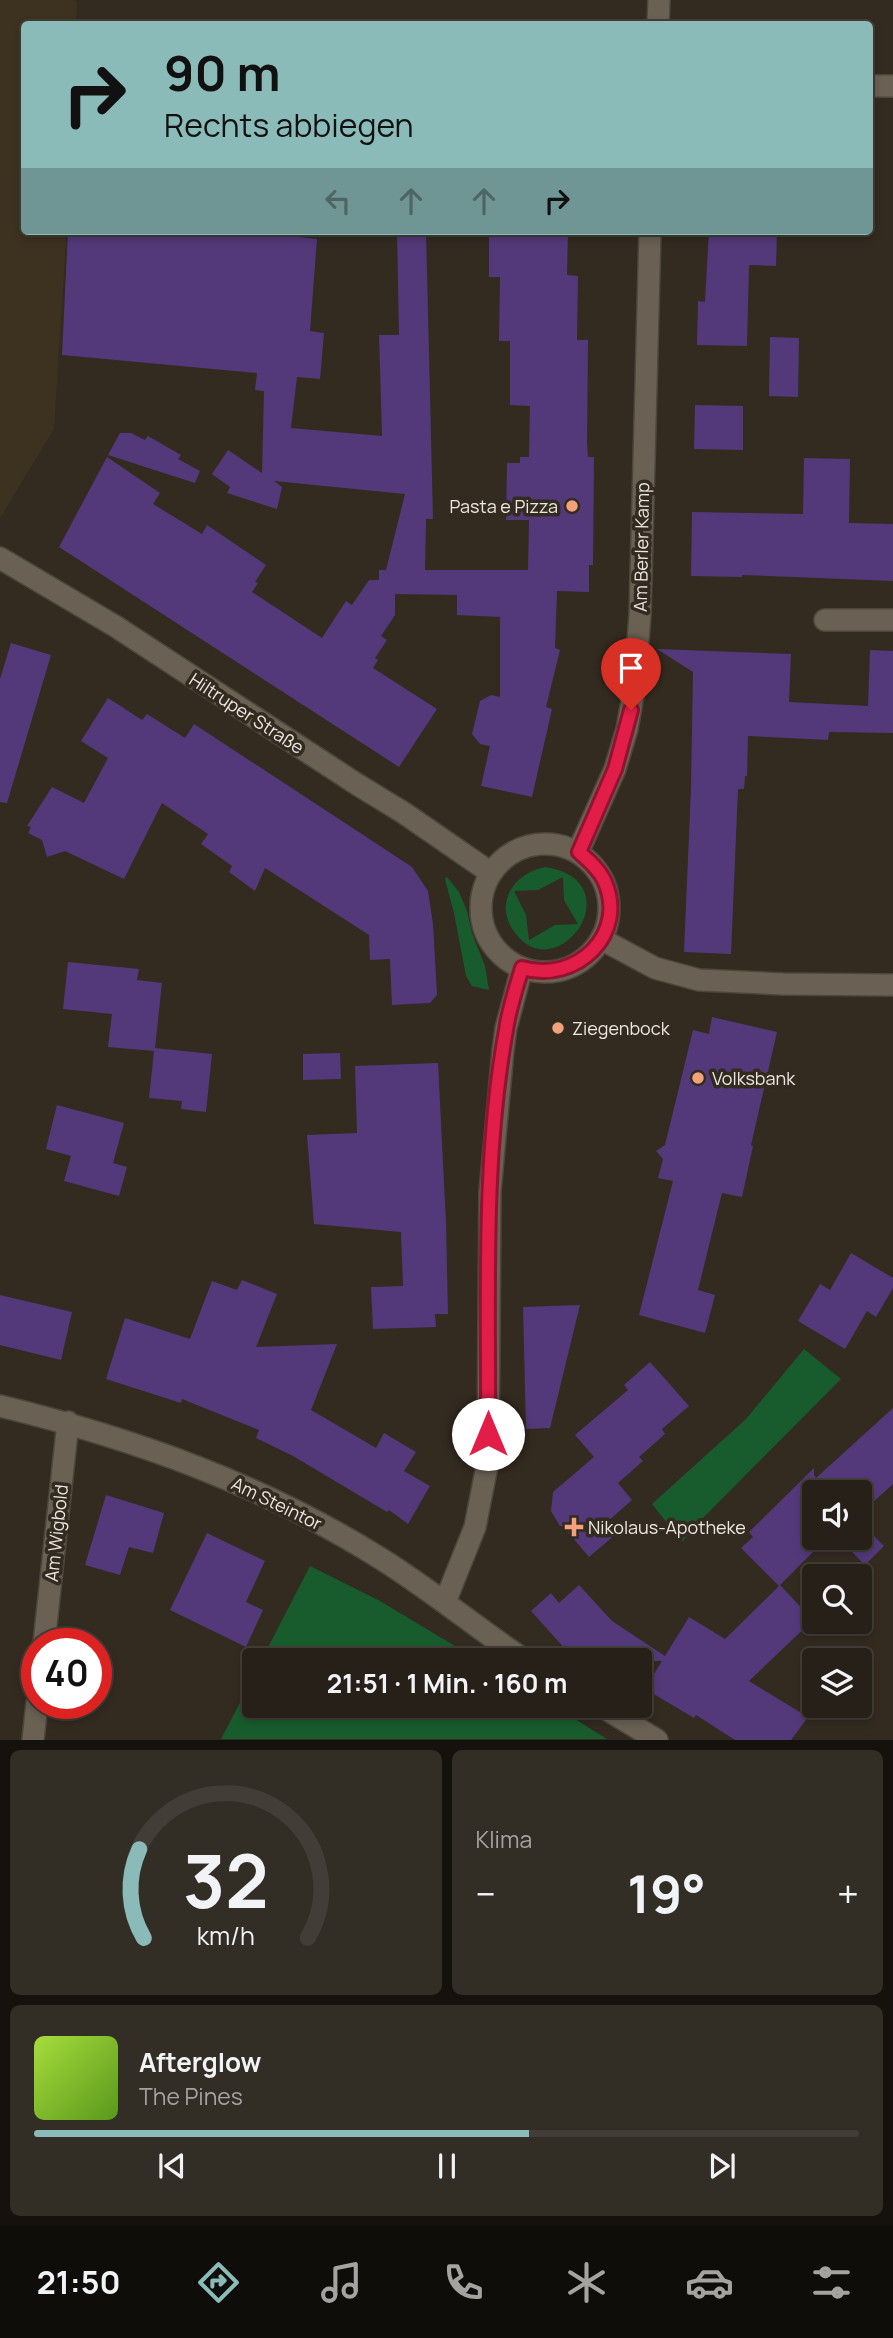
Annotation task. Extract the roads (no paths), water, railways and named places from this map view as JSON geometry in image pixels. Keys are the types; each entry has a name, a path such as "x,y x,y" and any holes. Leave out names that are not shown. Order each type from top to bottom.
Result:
{"street":[{"path":"657,21 659,0"},
{"path":"873,86 893,86"},
{"name":"Am Berler Kamp","path":"579,852 615,769 627,729 634,690 640,615 650,235"},
{"name":"Hiltruper Straße","path":"0,558 115,625 404,813 491,873"},
{"path":"825,620 893,620"},
{"path":"542,843 561,845 579,852 593,864 604,881 609,900 608,920 601,939 593,951 581,961 565,969 549,972 522,968 504,957 491,943 483,924 481,903 485,884 504,858 522,848 542,843"},
{"path":"601,939 654,968 699,980 893,985"},
{"path":"445,1602 475,1528 488,1461 489,1248 493,1155 506,1028 522,968"},
{"name":"Am Steintor","path":"0,1406 68,1422 178,1458 289,1505 382,1559 508,1648"},
{"name":"Am Wigbold","path":"46,1628 68,1422"},
{"path":"621,1718 657,1740"},
{"path":"33,1740 35,1719"}],"place":[{"name":"Pasta e Pizza","path":"572,506"},
{"name":"Ziegenbock","path":"558,1028"},
{"name":"Volksbank","path":"698,1078"},
{"name":"Nikolaus-Apotheke","path":"574,1527"}]}
